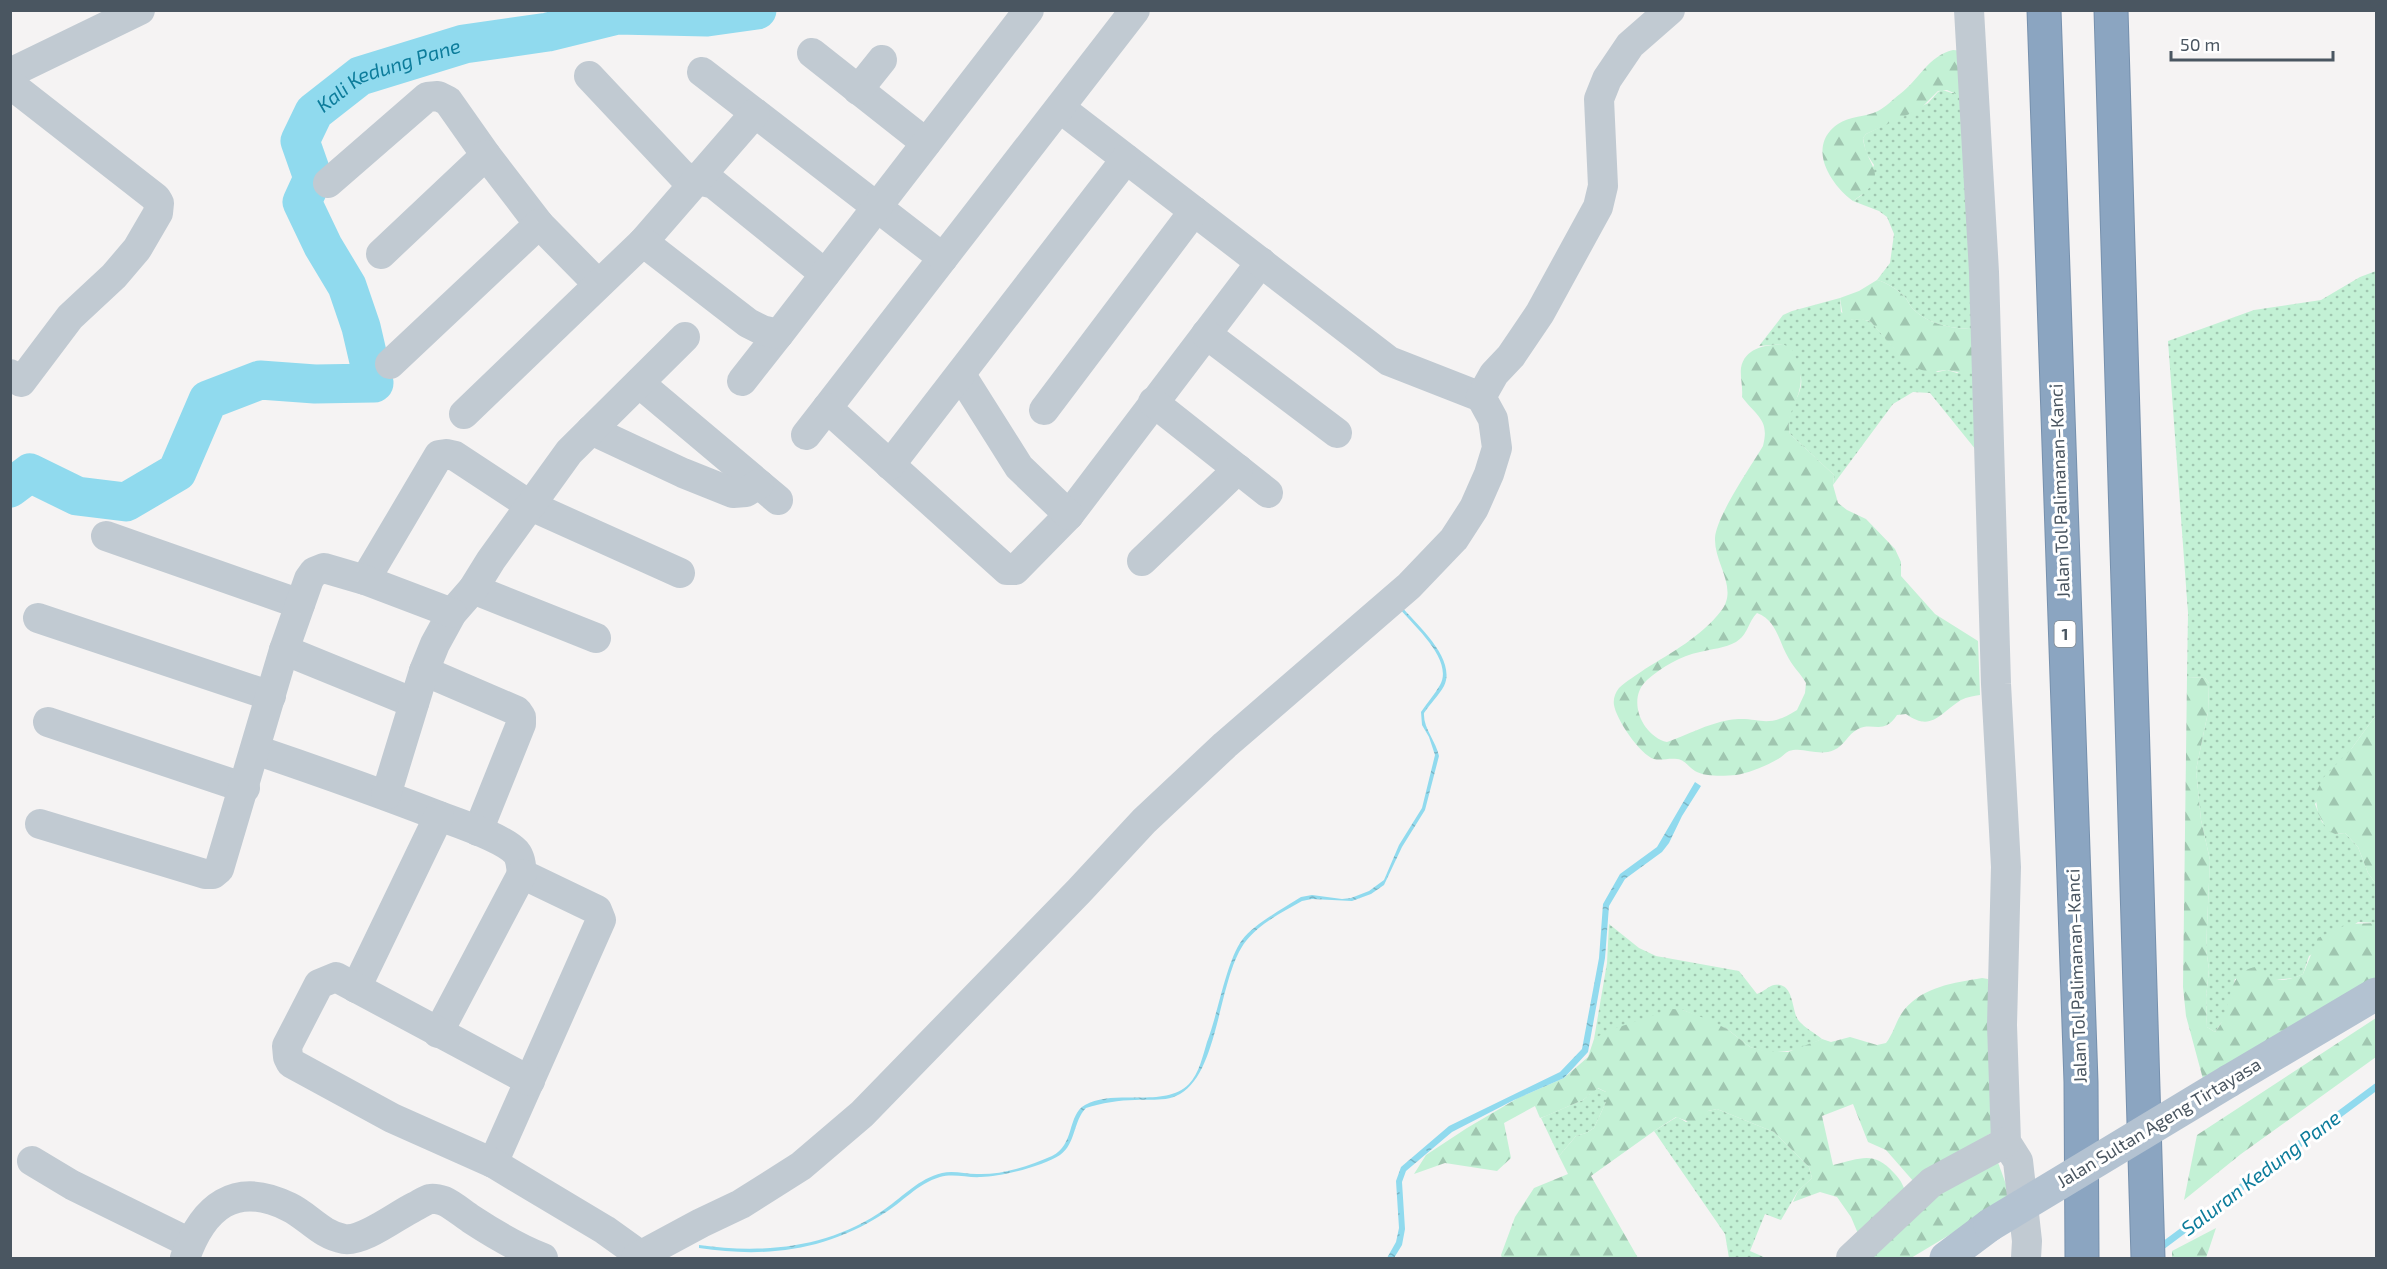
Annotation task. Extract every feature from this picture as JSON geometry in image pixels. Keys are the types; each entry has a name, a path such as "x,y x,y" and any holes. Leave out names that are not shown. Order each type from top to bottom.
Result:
{"highway":[{"name":"Jalan Tol Palimanan–Kanci","path":"2044,10 2081,1082 2082,1258"},
{"path":"2111,10 2148,1252"}],"main road":[{"name":"Jalan Sultan Ageng Tirtayasa","path":"1946,1258 1990,1225 2376,994"}],"street":[{"path":"10,73 140,10"},
{"path":"742,381 1029,10"},
{"path":"806,435 1135,10"},
{"path":"1481,397 1494,374 1511,356 1540,313 1598,207 1603,186 1599,99 1607,79 1630,45 1670,10"},
{"path":"1969,10 1984,272 1996,684 2006,867 2002,1025 2006,1142 2018,1161 2027,1241 2026,1258"},
{"path":"812,53 926,143"},
{"path":"858,90 882,60"},
{"path":"702,72 943,258"},
{"path":"588,76 683,176 714,184 825,274"},
{"path":"10,84 156,198 159,203 158,213 137,249 114,276 70,317 14,385"},
{"path":"328,183 427,97 438,96 448,101 486,155 540,224 598,284"},
{"path":"530,1081 336,977 319,984 287,1046 291,1064 392,1118 493,1162 606,1230 641,1258 701,1223 741,1204 801,1166 862,1114 1144,821 1225,745 1409,586 1454,539 1474,508 1489,474 1497,448 1493,419 1481,397 1389,361 1059,108"},
{"path":"464,414 643,242 755,113"},
{"path":"381,254 486,155"},
{"path":"890,465 1126,159"},
{"path":"1044,410 1194,211"},
{"path":"390,364 540,224"},
{"path":"643,242 748,323 762,330 779,334"},
{"path":"827,408 1006,570 1015,570 1069,515 1261,262"},
{"path":"1206,333 1338,433"},
{"path":"386,795 424,671 435,644 452,613 473,589 491,560 569,452 685,337"},
{"path":"961,375 1019,467 1069,515"},
{"path":"591,430 683,473 733,492 769,492 639,383"},
{"path":"1153,402 1268,493"},
{"path":"365,580 439,455 446,454 455,456 531,506 680,573"},
{"path":"1142,561 1238,469"},
{"path":"106,536 300,604"},
{"path":"40,824 205,874 213,874 219,869 245,788 284,650 309,579 314,572 324,568 365,580 452,613"},
{"path":"473,589 596,638"},
{"path":"38,618 271,696"},
{"path":"284,650 414,703"},
{"path":"424,671 517,711 521,717 521,724 478,831"},
{"path":"48,722 245,788"},
{"path":"256,750 386,795 478,831 517,853 522,874 438,1033"},
{"path":"356,988 439,816"},
{"path":"493,1162 601,920 597,910 522,874"},
{"path":"1851,1258 1932,1182 2006,1142"},
{"path":"32,1161 188,1251 214,1208 225,1201 240,1197 260,1197 289,1207 327,1234 346,1239 365,1235 430,1199 443,1201 525,1252 543,1258"}],"green space":[{"path":"1953,50 1964,51 1966,93 1938,91 1920,109 1866,134 1863,138 1865,148 1875,178 1865,192 1853,201 1836,185 1825,164 1824,143 1829,133 1842,121 1881,109 1907,88 1937,57"},
{"path":"1942,90 1966,93 1975,329 1950,327 1926,319 1913,309 1899,292 1877,280 1890,263 1894,234 1887,217 1879,211 1853,201 1862,195 1874,165 1866,153 1863,138 1866,134 1928,103"},
{"path":"2376,271 2376,715 2315,804 2322,822 2335,834 2345,833 2358,847 2368,873 2376,884 2376,923 2358,922 2309,956 2303,974 2294,978 2274,980 2266,975 2235,979 2226,1016 2215,1032 2207,1027 2206,998 2209,969 2206,949 2210,860 2201,820 2196,770 2208,712 2209,683 2205,678 2187,677 2188,613 2168,341 2254,310 2321,300 2360,277"},
{"path":"1877,280 1899,292 1913,309 1926,319 1950,327 1975,329 1976,366 1962,373 1947,370 1928,372 1909,366 1871,322 1843,317 1840,298 1859,291"},
{"path":"1840,298 1841,312 1852,320 1862,319 1871,322 1903,358 1938,372 1947,370 1957,373 1976,366 1976,450 1930,393 1913,392 1893,404 1833,485 1834,475 1790,434 1789,417 1801,385 1796,365 1783,344 1759,346 1783,315"},
{"path":"1783,344 1792,349 1798,363 1801,382 1790,416 1790,434 1834,475 1833,485 1838,503 1866,519 1895,549 1901,562 1901,576 1935,614 1978,641 1980,695 1961,700 1930,721 1923,722 1906,714 1897,715 1882,727 1863,727 1855,731 1841,746 1828,752 1794,750 1746,773 1709,775 1695,771 1681,760 1654,759 1648,756 1624,727 1616,711 1614,698 1625,683 1705,628 1726,602 1727,585 1716,548 1717,529 1735,492 1763,446 1765,437 1760,418 1742,397 1741,368 1747,356 1757,348","holes":["1757,613 1764,616 1773,626 1789,659 1806,683 1805,693 1797,710 1777,720 1729,720 1667,742 1650,732 1644,725 1638,706 1641,688 1647,680 1678,659 1736,642 1743,636"]},
{"path":"2187,677 2205,678 2209,683 2208,712 2196,770 2201,820 2210,860 2206,949 2209,969 2206,998 2207,1027 2215,1032 2225,1012 2234,982 2248,969 2261,966 2269,976 2279,980 2297,977 2303,974 2318,938 2348,924 2376,923 2376,983 2203,1079 2186,1016 2183,987"},
{"path":"2376,715 2376,884 2368,873 2358,847 2345,833 2335,834 2327,830 2318,813 2315,794 2324,777 2352,748"},
{"path":"1609,924 1639,948 1656,956 1739,971 1757,994 1774,985 1781,985 1789,992 1799,1021 1822,1039 1797,1050 1769,1053 1750,1047 1727,1029 1683,1010 1594,1039 1607,963"},
{"path":"1982,978 1988,979 1990,1095 1994,1131 1914,1182 1886,1150 1868,1142 1853,1104 1822,1116 1833,1165 1866,1158 1880,1161 1894,1173 1905,1191 1907,1198 1859,1236 1851,1217 1837,1197 1820,1192 1793,1202 1798,1191 1812,1178 1809,1167 1774,1132 1717,1109 1708,1111 1704,1120 1695,1124 1676,1117 1591,1176 1638,1258 1502,1258 1501,1255 1515,1217 1534,1188 1568,1174 1559,1156 1576,1136 1594,1128 1606,1102 1606,1092 1598,1088 1583,1100 1546,1116 1540,1118 1535,1106 1504,1123 1511,1158 1497,1171 1445,1163 1414,1174 1426,1155 1467,1128 1518,1098 1564,1078 1588,1057 1594,1039 1607,1031 1673,1009 1683,1010 1709,1020 1727,1029 1750,1047 1769,1052 1788,1052 1822,1039 1831,1042 1850,1037 1877,1045 1886,1043 1904,1010 1921,996 1940,987"},
{"path":"2376,1018 2376,1057 2241,1154 2184,1200 2197,1135"},
{"path":"1597,1088 1606,1092 1606,1102 1594,1128 1576,1136 1559,1156 1541,1118 1583,1100"},
{"path":"1717,1109 1774,1132 1809,1167 1812,1178 1798,1191 1781,1220 1765,1214 1750,1251 1766,1258 1729,1258 1725,1234 1654,1131 1677,1117 1686,1122"},
{"path":"1996,1157 2011,1198 1911,1258 1867,1258 1947,1188"},
{"path":"2216,1228 2206,1258 2172,1258 2172,1251"}],"water":[{"path":"1401,606 1433,643 1445,665 1447,676 1440,693 1424,713 1424,719 1439,756 1425,810 1402,847 1384,885 1371,894 1352,901 1312,899 1302,901 1251,935 1237,957 1203,1065 1193,1082 1180,1094 1158,1100 1117,1101 1086,1108 1069,1145 1053,1159 1033,1167 999,1175 940,1177 917,1189 883,1214 861,1226 817,1244 794,1249 748,1252 699,1248 699,1245 723,1248 772,1248 819,1240 864,1222 933,1176 950,1172 996,1173 1052,1156 1064,1145 1075,1116 1085,1105 1110,1098 1166,1095 1179,1091 1189,1084 1200,1064 1231,961 1247,934 1261,922 1301,897 1312,895 1342,899 1369,891 1384,880 1399,845 1422,808 1435,755 1422,725 1421,712 1440,685 1443,675 1442,665 1430,644 1399,608"},
{"path":"1695,782 1701,786 1682,816 1669,843 1662,852 1625,879 1609,906 1605,958 1588,1052 1564,1078 1514,1100 1452,1132 1406,1171 1402,1182 1405,1229 1402,1245 1394,1258 1387,1258 1396,1242 1399,1228 1396,1181 1401,1167 1449,1126 1560,1072 1582,1049 1599,958 1603,904 1620,874 1657,847"}],"waterway":[{"name":"Kali Kedung Pane","path":"10,488 30,473 77,496 126,502 177,472 208,400 260,380 315,384 374,383 361,327 347,286 323,246 302,202 313,178 300,141 314,112 360,76 464,44 548,32 617,15 707,17 757,10"},
{"name":"Saluran Kedung Pane","path":"2157,1250 2376,1087"}]}
